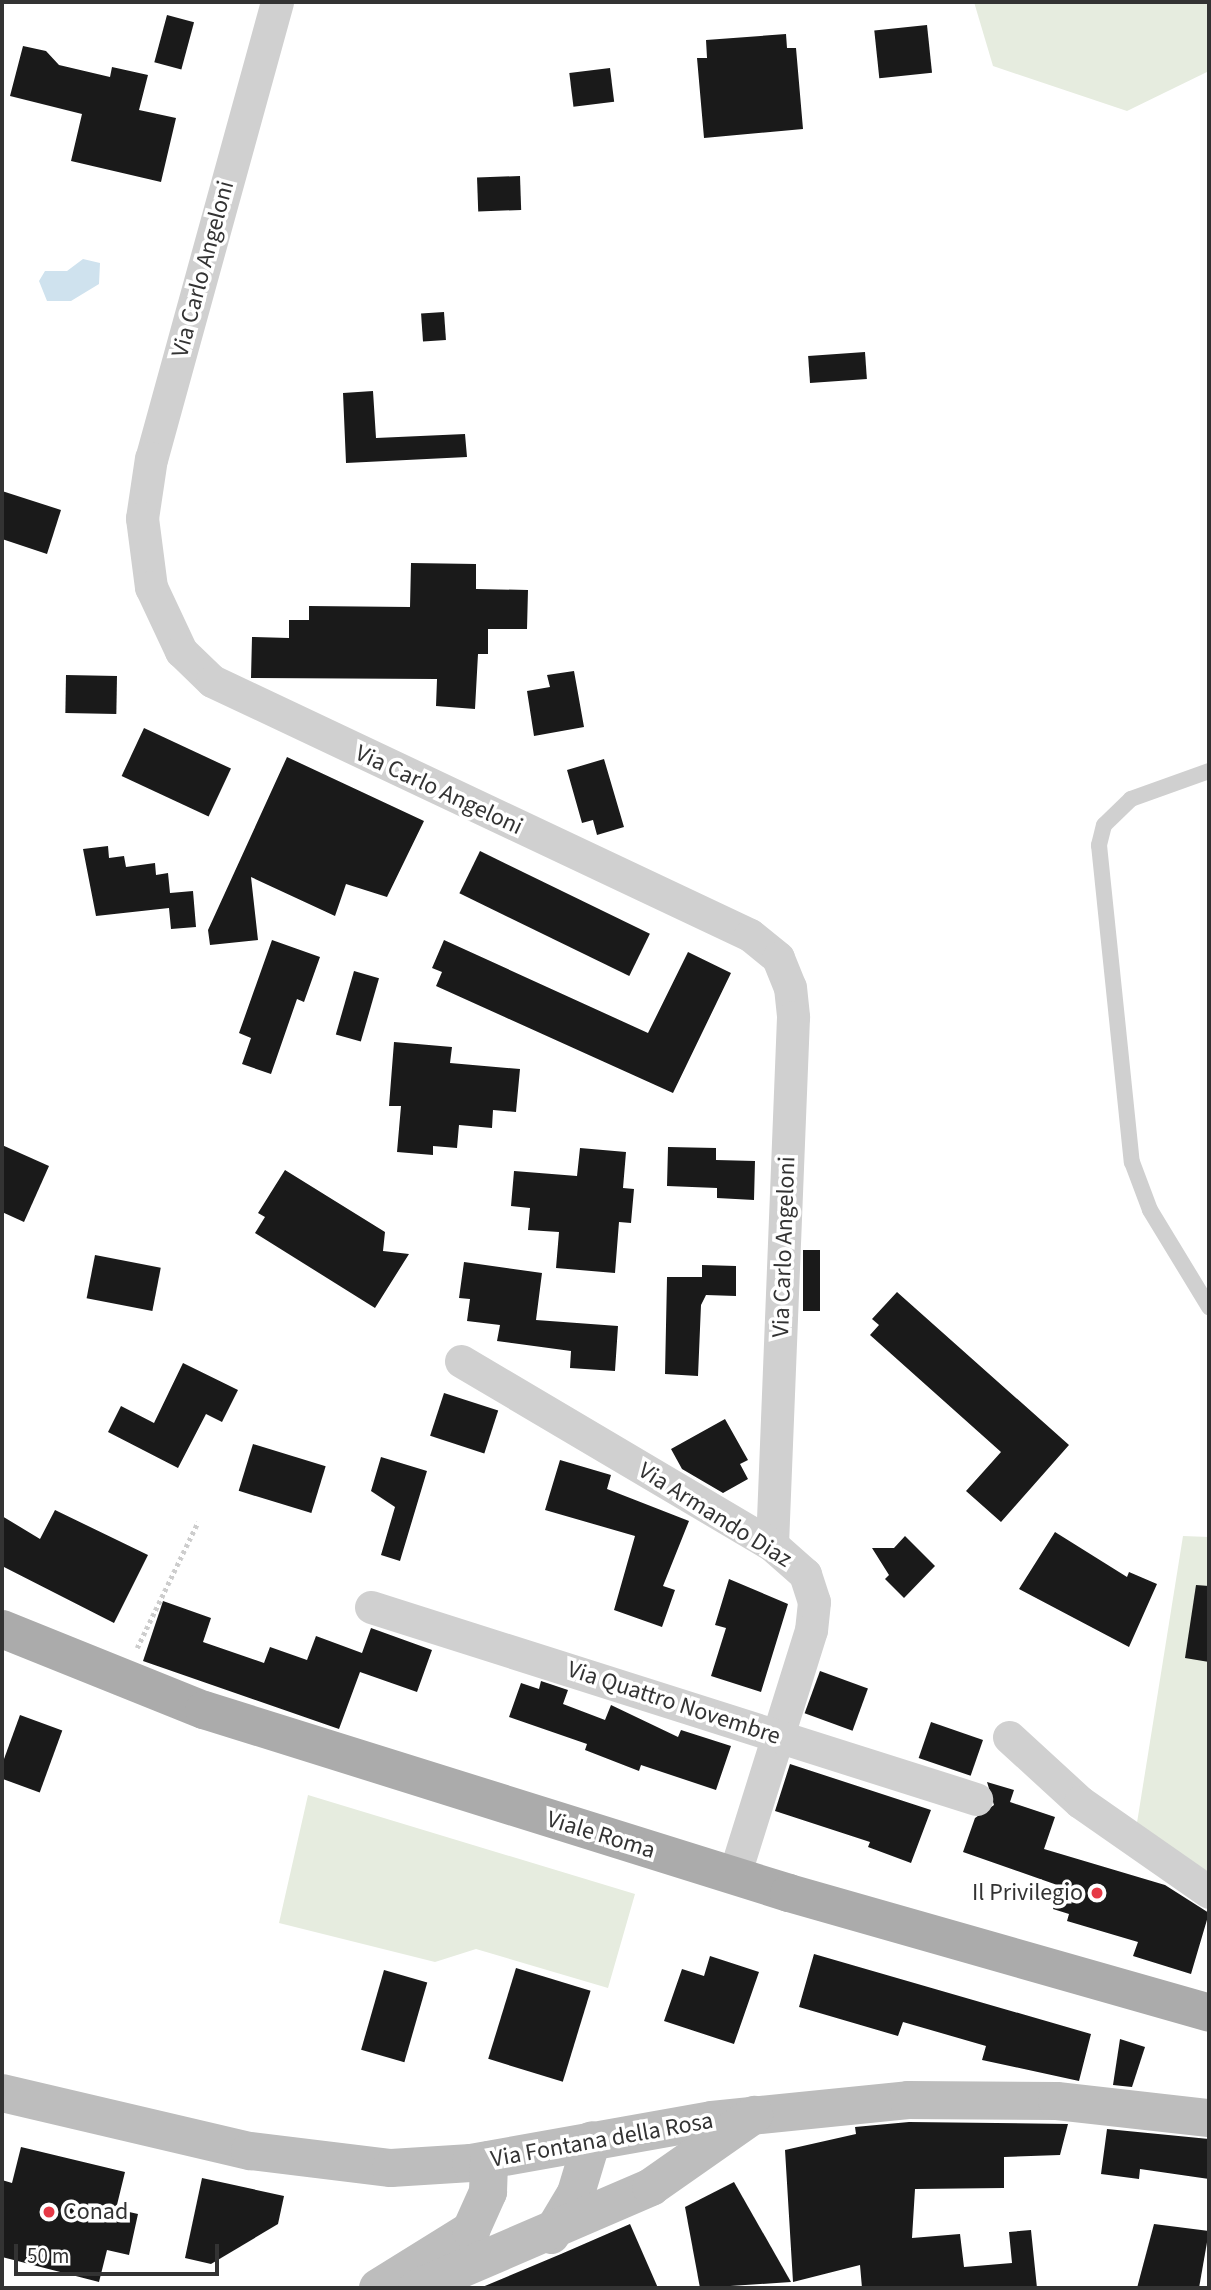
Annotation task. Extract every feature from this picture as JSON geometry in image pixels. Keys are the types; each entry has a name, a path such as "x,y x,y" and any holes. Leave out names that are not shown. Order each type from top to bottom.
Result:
{"main road":[{"name":"Viale Roma","path":"2,1629 121,1681 734,1876 1209,2012"},
{"name":"Via Fontana della Rosa","path":"2,2093 300,2160 391,2168 489,2160 592,2140 754,2115 970,2098 1209,2118"},
{"path":"417,2288 551,2235 681,2171 754,2115"},
{"path":"551,2235 576,2193 592,2140"},
{"path":"378,2288 471,2230 488,2192 489,2160"}],"street":[{"name":"Via Carlo Angeloni","path":"277,2 151,458 142,533 151,587 181,651 212,681 750,935 778,958 793,1017 772,1545"},
{"name":"Via Armando Diaz","path":"461,1360 772,1545 800,1569 814,1602 781,1737 734,1876"},
{"name":"Via Quattro Novembre","path":"371,1607 976,1799"},
{"path":"1009,1737 1074,1797 1209,1892"}],"lane":[{"path":"1209,771 1122,806 1100,834 1099,857 1132,1162 1150,1210 1209,1307"}],"path":[{"path":"121,1681 198,1521"}],"shaded area":[{"path":"974,2 1209,2 1209,71 1127,111 993,66"},
{"path":"1183,1536 1209,1537 1209,1880 1136,1829"},
{"path":"308,1795 635,1894 608,1988 476,1949 435,1962 279,1923"}],"water":[{"path":"83,259 100,263 99,284 71,301 47,301 39,281 45,271 67,271"}],"building":[{"path":"167,15 194,22 181,70 154,62"},
{"path":"927,25 932,73 879,78 874,31"},
{"path":"786,34 787,48 796,48 803,129 704,138 697,58 707,58 706,40"},
{"path":"23,46 46,51 59,65 110,77 112,67 148,75 139,110 176,118 161,182 71,161 82,114 10,96"},
{"path":"610,68 614,102 573,107 569,73"},
{"path":"520,176 521,210 478,211 477,178"},
{"path":"444,312 446,340 423,342 421,314"},
{"path":"865,352 867,379 810,383 808,356"},
{"path":"373,391 376,438 465,434 467,457 346,463 343,393"},
{"path":"2,491 61,510 47,554 2,539"},
{"path":"411,563 476,564 476,589 528,590 527,629 488,629 488,654 478,654 475,709 436,706 437,679 251,678 252,637 289,638 289,620 309,620 309,606 410,607"},
{"path":"574,671 584,727 534,736 527,691 550,687 547,675"},
{"path":"66,675 117,676 116,714 65,713"},
{"path":"144,728 231,769 209,817 122,776"},
{"path":"287,757 424,821 387,897 346,884 335,916 251,877 258,940 210,945 208,930"},
{"path":"604,759 624,827 597,835 593,820 582,823 567,770"},
{"path":"108,846 109,858 124,856 126,867 155,863 156,875 168,873 170,893 193,891 196,927 171,929 169,908 96,916 83,849"},
{"path":"480,851 650,934 629,976 459,893"},
{"path":"272,940 320,957 304,1002 297,999 271,1074 242,1064 251,1038 239,1033"},
{"path":"444,940 648,1033 688,952 731,973 673,1093 436,986 442,972 432,968"},
{"path":"354,971 379,978 361,1042 336,1034"},
{"path":"394,1042 452,1047 450,1063 520,1069 516,1112 493,1110 492,1128 459,1125 457,1148 433,1146 433,1155 397,1152 401,1106 389,1106"},
{"path":"2,1145 49,1166 24,1222 2,1212"},
{"path":"668,1147 716,1148 716,1160 755,1161 754,1200 717,1198 717,1188 667,1186"},
{"path":"580,1148 626,1152 623,1188 634,1189 631,1223 619,1222 615,1273 556,1268 559,1232 528,1230 530,1208 511,1206 514,1171 577,1176"},
{"path":"285,1170 385,1232 383,1251 409,1254 375,1308 255,1233 265,1217 258,1213"},
{"path":"803,1250 820,1250 820,1311 803,1311"},
{"path":"95,1255 161,1268 152,1311 87,1298"},
{"path":"464,1262 542,1273 536,1320 618,1326 615,1371 570,1368 571,1351 497,1341 500,1325 467,1321 470,1299 459,1298"},
{"path":"702,1265 736,1266 736,1296 706,1295 701,1305 698,1376 665,1374 667,1277 702,1277"},
{"path":"897,1292 1069,1445 1001,1522 966,1491 1001,1452 870,1335 879,1325 872,1319"},
{"path":"183,1363 238,1390 222,1422 206,1414 178,1468 108,1432 121,1406 154,1423"},
{"path":"444,1393 498,1411 484,1453 430,1436"},
{"path":"725,1419 748,1460 740,1464 748,1479 723,1493 682,1469 671,1449"},
{"path":"253,1444 326,1466 311,1513 239,1491"},
{"path":"381,1457 427,1471 400,1561 381,1555 395,1507 371,1491"},
{"path":"560,1460 611,1475 607,1489 689,1521 663,1586 675,1590 662,1627 614,1610 635,1536 545,1510"},
{"path":"55,1510 148,1555 114,1623 2,1566 2,1516 40,1539"},
{"path":"1055,1532 1127,1577 1129,1572 1157,1584 1129,1647 1019,1589"},
{"path":"905,1536 935,1566 904,1598 885,1579 889,1575 872,1548 894,1548"},
{"path":"729,1579 788,1604 761,1692 711,1676 726,1628 715,1625"},
{"path":"1196,1585 1209,1586 1209,1662 1185,1658"},
{"path":"163,1601 211,1618 203,1642 264,1663 270,1647 307,1660 316,1636 362,1653 371,1628 432,1650 417,1692 360,1672 339,1729 143,1661"},
{"path":"820,1671 868,1688 853,1731 805,1713"},
{"path":"541,1681 568,1690 563,1704 605,1720 611,1705 678,1737 681,1730 731,1746 716,1790 641,1765 639,1771 585,1750 587,1744 509,1717 521,1683 539,1689"},
{"path":"20,1715 62,1730 40,1792 2,1779 2,1764"},
{"path":"931,1722 983,1740 971,1776 919,1758"},
{"path":"790,1764 931,1810 911,1863 868,1847 870,1842 775,1811"},
{"path":"987,1782 1014,1790 1010,1802 1055,1817 1044,1849 1165,1885 1209,1913 1191,1974 1133,1956 1138,1942 1067,1921 1069,1914 1053,1909 1060,1886 963,1852 975,1818 994,1805"},
{"path":"814,1954 1091,2034 1079,2081 982,2060 986,2046 903,2022 898,2036 799,2007"},
{"path":"710,1956 759,1972 734,2044 664,2021 682,1969 704,1976"},
{"path":"516,1968 591,1991 563,2082 488,2059"},
{"path":"384,1970 427,1982 404,2062 361,2050"},
{"path":"1120,2039 1145,2047 1132,2087 1113,2085"},
{"path":"909,2122 1068,2124 1060,2155 1004,2157 1004,2188 915,2189 912,2238 960,2234 964,2267 1012,2263 1009,2232 1031,2230 1037,2288 862,2288 860,2265 793,2282 785,2150 856,2134 855,2127"},
{"path":"1107,2129 1209,2139 1209,2179 1140,2169 1139,2179 1101,2174"},
{"path":"21,2147 125,2172 116,2209 138,2214 129,2255 107,2250 99,2282 2,2257 2,2180 12,2183"},
{"path":"202,2178 284,2196 278,2224 211,2264 185,2258"},
{"path":"734,2182 791,2282 700,2288 685,2207"},
{"path":"630,2224 658,2288 480,2288 561,2254"},
{"path":"1154,2224 1209,2231 1199,2288 1137,2288"}],"place":[{"name":"Il Privilegio","path":"1097,1893"},
{"name":"Conad","path":"49,2212"}]}
